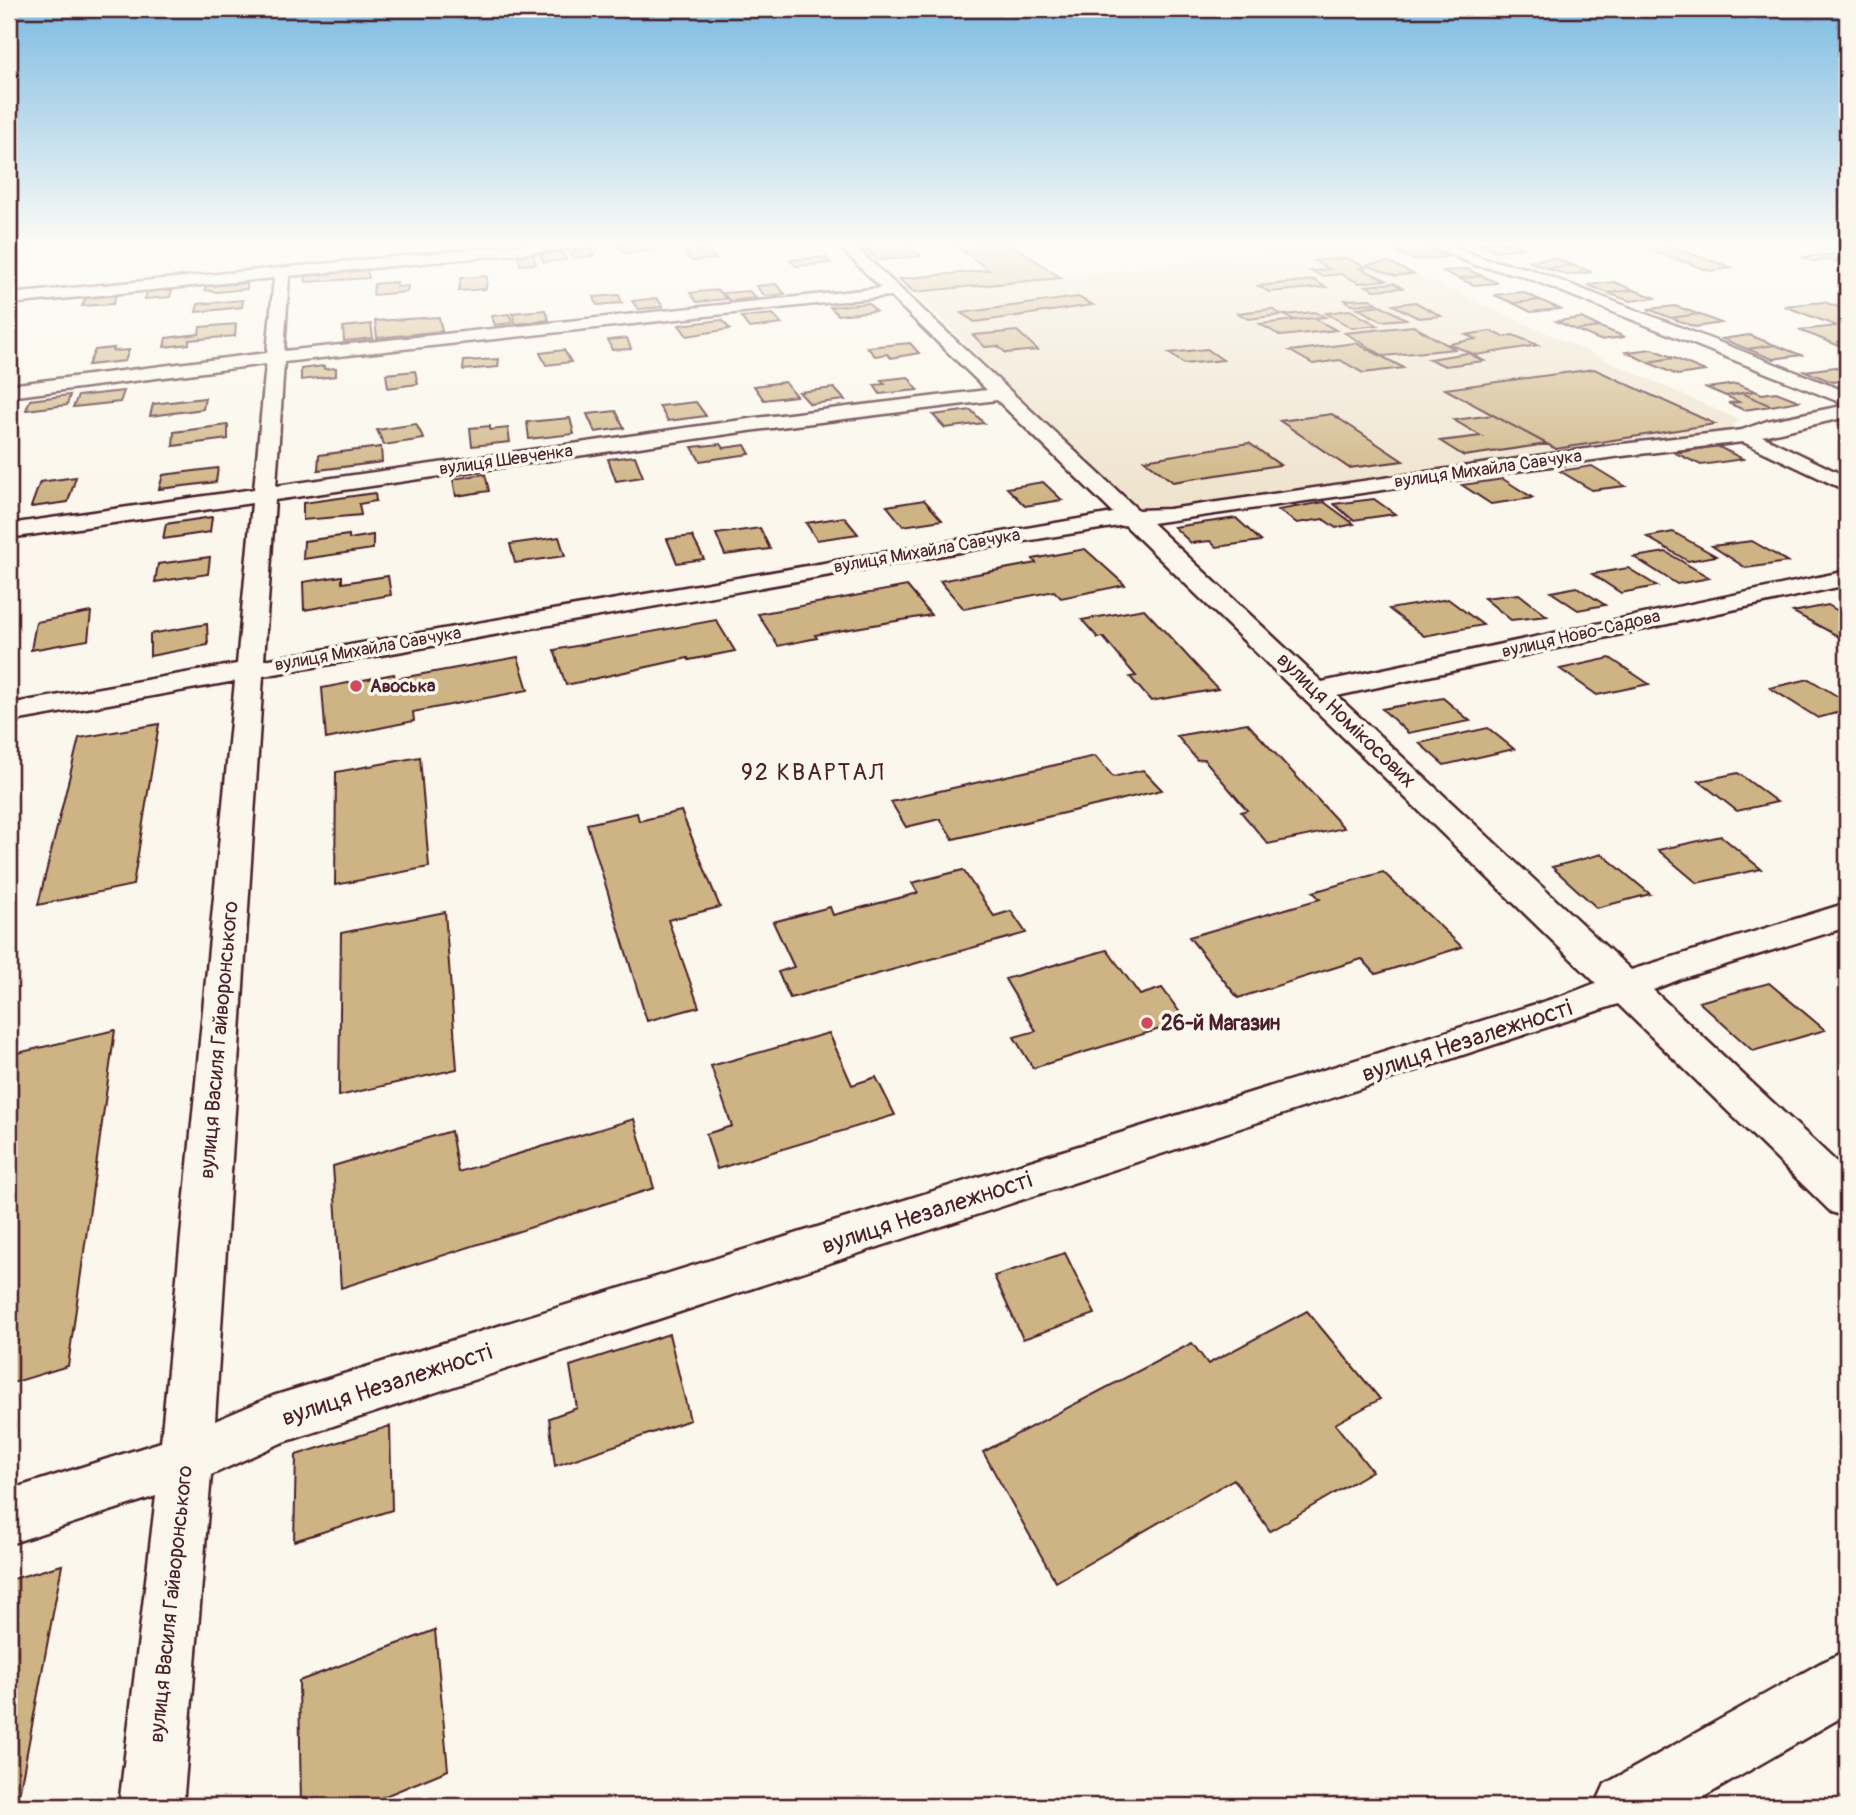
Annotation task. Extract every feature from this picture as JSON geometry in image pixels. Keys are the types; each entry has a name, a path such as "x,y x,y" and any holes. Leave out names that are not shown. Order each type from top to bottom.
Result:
{"street":[{"name":"вулиця Василя Гайворонського","path":"151,1806 186,1460 277,328"},
{"path":"9,391 550,328"},
{"name":"вулиця Номікосових","path":"933,328 1847,1199"},
{"path":"1666,328 1847,399"},
{"name":"вулиця Шевченка","path":"9,531 756,424 1004,394"},
{"name":"вулиця Михайла Савчука","path":"9,713 982,541 1133,517 1169,516 1614,451 1746,436 1768,427 1847,411"},
{"path":"1746,436 1847,485"},
{"name":"вулиця Ново-Садова","path":"1316,692 1573,637 1666,614 1847,578"},
{"name":"вулиця Незалежності","path":"9,1517 186,1460 273,1421 1551,1014 1670,969 1847,915"},
{"path":"1628,1806 1847,1681"}],"shaded area":[{"path":"950,328 1535,328 1739,420 1730,429 1144,514"}],"building":[{"path":"200,328 236,328 235,336 189,340 189,344 164,347 166,338 199,334"},
{"path":"343,328 372,328 373,338 344,341"},
{"path":"376,328 441,328 442,331 377,338"},
{"path":"681,328 730,329 687,336"},
{"path":"1266,328 1332,328 1336,330 1281,336"},
{"path":"1416,328 1455,349 1384,356 1345,333"},
{"path":"1602,328 1625,337 1600,340 1576,330"},
{"path":"1847,328 1847,344 1837,345 1799,330"},
{"path":"1017,331 1038,350 1006,353 998,346 985,347 973,335"},
{"path":"1490,331 1504,337 1513,335 1538,345 1476,355 1449,344 1476,339 1466,335"},
{"path":"1749,335 1775,345 1747,349 1722,339"},
{"path":"627,338 631,349 612,350 608,340"},
{"path":"910,343 919,353 891,358 887,354 875,356 867,347"},
{"path":"1356,343 1404,368 1363,373 1340,360 1313,364 1290,351"},
{"path":"1775,345 1801,355 1773,359 1747,349"},
{"path":"114,348 113,351 129,350 125,361 88,365 95,350"},
{"path":"1207,349 1223,360 1184,364 1169,353"},
{"path":"1652,349 1674,358 1647,362 1626,352"},
{"path":"564,350 571,362 546,365 540,353"},
{"path":"1468,353 1484,361 1445,366 1429,359"},
{"path":"1674,358 1705,371 1677,375 1647,362"},
{"path":"499,359 498,367 463,370 464,361"},
{"path":"324,366 324,369 336,368 336,376 301,380 301,369"},
{"path":"1835,367 1847,372 1847,380 1832,382 1805,371"},
{"path":"1594,369 1715,424 1556,449 1445,389"},
{"path":"415,371 418,384 388,388 386,374"},
{"path":"908,377 918,390 880,394 874,385 885,384 881,380"},
{"path":"785,382 796,396 764,400 754,386"},
{"path":"1736,384 1755,391 1726,396 1707,388"},
{"path":"834,388 845,400 810,404 799,392"},
{"path":"124,391 120,402 73,407 78,396"},
{"path":"1755,391 1762,394 1776,392 1799,401 1771,406 1742,393"},
{"path":"1742,393 1771,406 1744,410 1728,403 1739,402 1726,396"},
{"path":"70,395 67,405 26,410 30,400"},
{"path":"205,398 203,409 150,416 153,404"},
{"path":"696,402 706,416 668,421 659,406"},
{"path":"971,410 984,423 945,428 933,415"},
{"path":"616,411 624,428 595,432 587,414"},
{"path":"1332,414 1403,461 1349,468 1280,421"},
{"path":"1493,415 1547,444 1464,456 1440,441 1481,436 1454,420"},
{"path":"570,418 574,434 529,439 527,422"},
{"path":"416,424 424,439 384,445 377,430"},
{"path":"228,425 228,439 173,446 174,432"},
{"path":"490,426 490,430 508,428 510,442 472,446 470,428"},
{"path":"1249,443 1280,465 1173,482 1144,460"},
{"path":"721,444 724,448 745,445 750,454 700,461 692,447"},
{"path":"1717,446 1743,459 1701,465 1675,453"},
{"path":"381,447 382,462 318,470 319,455"},
{"path":"635,456 643,477 616,481 608,459"},
{"path":"1592,466 1625,486 1592,490 1560,471"},
{"path":"218,468 216,482 159,489 163,475"},
{"path":"485,474 489,491 456,496 453,479"},
{"path":"76,477 68,502 31,507 40,482"},
{"path":"1503,479 1533,498 1491,504 1462,485"},
{"path":"1043,482 1062,500 1025,506 1007,488"},
{"path":"375,493 376,501 359,504 361,515 303,520 303,503"},
{"path":"1374,499 1395,514 1353,520 1334,504"},
{"path":"924,500 942,520 903,526 887,506"},
{"path":"1324,502 1354,524 1336,528 1323,519 1297,523 1278,510"},
{"path":"212,517 210,532 163,539 166,524"},
{"path":"844,517 858,534 817,540 806,523"},
{"path":"1236,518 1261,541 1216,547 1210,541 1191,543 1174,527"},
{"path":"760,528 770,549 725,555 716,534"},
{"path":"1673,532 1716,556 1688,561 1647,537"},
{"path":"349,535 349,539 373,535 373,549 303,559 304,541"},
{"path":"692,536 704,559 677,563 667,539"},
{"path":"559,537 565,556 515,563 510,544"},
{"path":"1752,541 1788,562 1746,568 1712,546"},
{"path":"1085,549 1125,585 1061,598 1054,591 964,609 940,581 1036,563 1033,559"},
{"path":"1666,552 1710,578 1677,584 1634,557"},
{"path":"210,557 208,574 155,582 158,564"},
{"path":"1628,568 1657,586 1621,593 1592,574"},
{"path":"342,576 342,583 388,576 391,595 304,610 303,582"},
{"path":"907,586 931,615 815,635 817,638 778,646 758,614"},
{"path":"1577,587 1605,605 1578,610 1551,592"},
{"path":"1519,594 1547,616 1511,620 1484,598"},
{"path":"1448,599 1483,625 1424,636 1389,609"},
{"path":"1828,605 1847,616 1847,641 1793,612"},
{"path":"1144,609 1218,689 1151,701 1130,677 1136,676 1103,637 1098,638 1082,620"},
{"path":"91,612 88,640 31,650 36,622"},
{"path":"716,620 735,651 689,660 688,658 566,685 554,650"},
{"path":"207,624 208,645 150,656 150,634"},
{"path":"518,657 528,690 413,712 414,721 326,739 322,688 394,674 395,679"},
{"path":"1610,658 1649,684 1597,695 1560,669"},
{"path":"1809,679 1847,702 1847,710 1818,718 1770,688"},
{"path":"1443,698 1470,721 1408,733 1382,709"},
{"path":"1247,723 1344,828 1268,844 1241,812 1247,810 1204,759 1197,760 1177,736"},
{"path":"159,724 133,885 38,905 79,738"},
{"path":"1488,728 1514,749 1444,765 1419,743"},
{"path":"1095,756 1113,777 1143,770 1162,790 953,839 940,819 906,827 891,802"},
{"path":"420,757 429,867 335,885 336,772"},
{"path":"1738,773 1777,802 1737,811 1699,781"},
{"path":"681,811 720,907 668,920 699,1007 647,1021 587,824 637,813 639,821"},
{"path":"1721,836 1761,869 1697,883 1658,850"},
{"path":"1602,854 1650,894 1597,908 1552,867"},
{"path":"963,870 994,916 1011,911 1026,933 790,998 778,972 794,967 773,922 830,907 833,915 918,893 912,883"},
{"path":"1383,872 1462,947 1376,974 1362,959 1238,998 1189,937 1320,899 1313,892"},
{"path":"445,912 457,1069 339,1096 341,933"},
{"path":"1107,950 1140,995 1162,988 1186,1021 1033,1068 1014,1037 1036,1031 1005,979"},
{"path":"1769,983 1825,1030 1753,1051 1699,1002"},
{"path":"115,1030 68,1366 9,1384 9,1055"},
{"path":"829,1033 852,1085 876,1077 895,1115 717,1169 706,1134 732,1126 711,1066"},
{"path":"634,1119 654,1188 341,1288 333,1166 451,1131 458,1172"},
{"path":"1065,1253 1095,1314 1023,1339 994,1276"},
{"path":"1307,1311 1380,1399 1335,1424 1372,1471 1270,1531 1234,1479 1056,1582 983,1452 1192,1343 1208,1364"},
{"path":"669,1334 690,1420 555,1466 549,1418 577,1408 570,1366"},
{"path":"390,1426 392,1510 294,1541 296,1455"},
{"path":"62,1565 17,1806 9,1806 9,1580"},
{"path":"435,1630 448,1770 361,1806 301,1806 299,1681"}],"place":[{"name":"Авоська","path":"356,686"},
{"name":"26-й Магазин","path":"1147,1023"}],"district":[{"name":"92 КВАРТАЛ","path":"813,772"}]}
